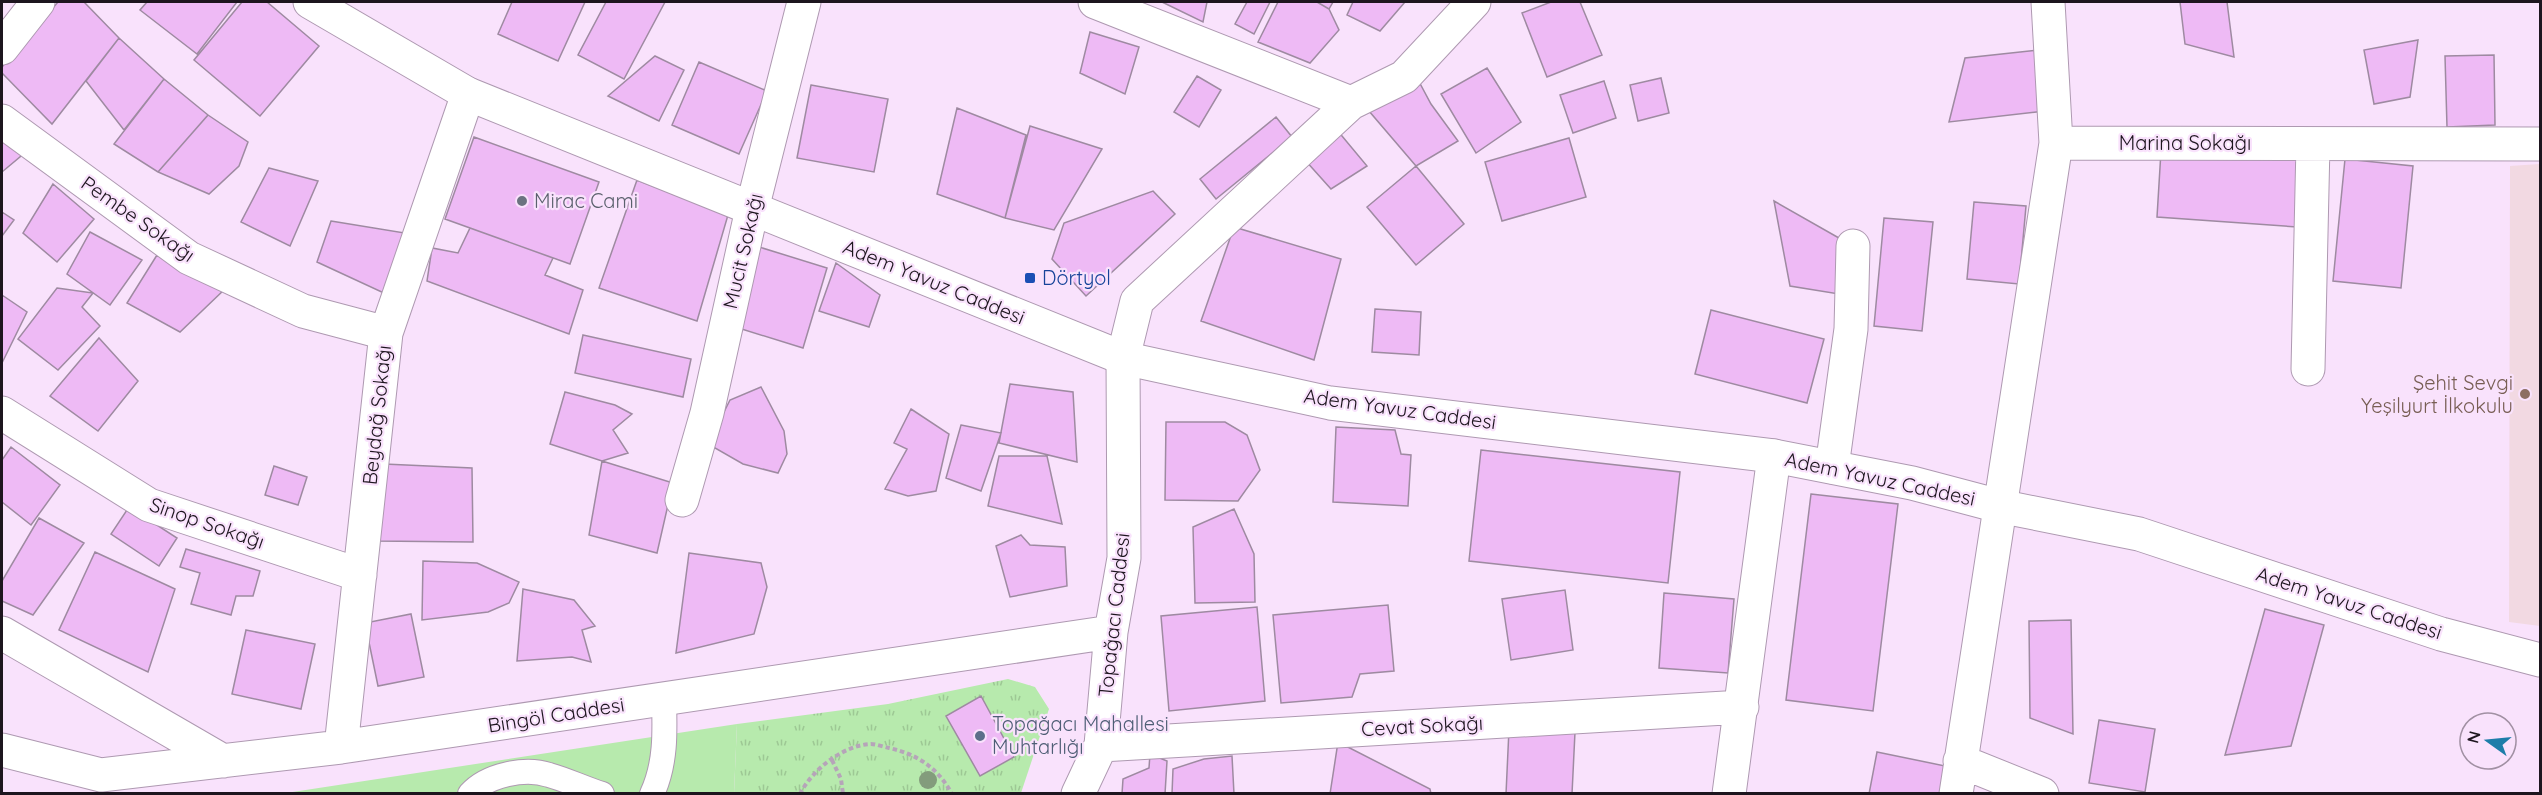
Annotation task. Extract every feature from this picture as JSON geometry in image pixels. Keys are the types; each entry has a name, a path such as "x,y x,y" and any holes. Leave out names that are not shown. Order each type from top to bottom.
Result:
{"street":[{"path":"2,48 38,2"},
{"name":"Mucit Sokağı","path":"682,500 707,413 752,208 804,2"},
{"path":"1095,2 1351,103"},
{"name":"Topağacı Caddesi","path":"1078,794 1101,745 1111,632 1124,558 1124,358 1137,301 1351,103 1404,78 1474,2"},
{"path":"1956,794 1959,761 2056,143 2048,2"},
{"name":"Adem Yavuz Caddesi","path":"332,7 468,94 1124,358 1330,403 1774,456 1912,483 1999,506 2139,534 2441,634 2541,660"},
{"name":"Beydağ Sokağı","path":"342,747 386,333 468,94"},
{"name":"Pembe Sokağı","path":"2,121 189,258 303,311 386,333"},
{"name":"Marina Sokağı","path":"2056,143 2541,144"},
{"path":"2308,369 2313,144"},
{"path":"1832,467 1851,329 1853,246"},
{"name":"Sinop Sokağı","path":"2,413 149,505 360,575"},
{"path":"1729,794 1774,456"},
{"name":"Bingöl Caddesi","path":"2,750 111,784 223,761 342,747 1111,632"},
{"path":"2,633 223,761"},
{"name":"Cevat Sokağı","path":"1101,745 1742,706"},
{"path":"1959,761 2042,794"}],"lane":[{"path":"652,794 662,765 665,732 664,699"},
{"path":"470,794 489,780 506,775 533,773 547,774 602,794"}],"path":[{"path":"800,794 816,771 846,750 871,744 915,756 932,768 952,794"},
{"path":"832,760 841,779 843,794"}],"shaded area":[{"name":"Şehit Sevgi Yeşilyurt İlkokulu","path":"2540,164 2540,626 2509,622 2510,166"}],"green space":[{"path":"1008,679 1035,687 1049,709 1021,793 734,794 737,724 888,704"},
{"path":"737,724 734,793 286,793"}],"building":[{"path":"58,2 84,2 119,38 52,124 2,73 2,67"},
{"path":"147,2 237,2 197,54 140,10"},
{"path":"242,2 267,2 319,46 260,116 194,60"},
{"path":"512,2 585,2 558,61 498,34"},
{"path":"606,2 665,2 624,79 578,55"},
{"path":"1162,2 1207,2 1203,22"},
{"path":"1247,2 1270,2 1254,34 1235,24"},
{"path":"1278,2 1317,2 1329,9 1339,30 1310,63 1258,42"},
{"path":"1317,2 1333,2 1329,9"},
{"path":"1353,2 1405,2 1380,31 1347,15"},
{"path":"1551,2 1580,2 1602,55 1547,77 1522,13"},
{"path":"2180,2 2227,2 2234,57 2185,44"},
{"path":"1090,32 1139,47 1125,94 1080,73"},
{"path":"119,38 164,79 124,130 86,81"},
{"path":"2418,40 2410,97 2374,104 2364,50"},
{"path":"2039,50 2045,111 1949,122 1965,58"},
{"path":"2494,55 2495,125 2447,127 2445,56"},
{"path":"655,56 684,70 659,121 608,96"},
{"path":"699,62 767,91 739,154 672,125"},
{"path":"1487,68 1521,122 1476,153 1441,94"},
{"path":"1197,76 1221,90 1199,127 1174,112"},
{"path":"1416,76 1431,104 1458,141 1416,166 1369,111"},
{"path":"1661,78 1669,113 1638,121 1630,85"},
{"path":"164,79 208,115 158,172 114,144"},
{"path":"1604,81 1616,118 1573,133 1560,95"},
{"path":"811,85 888,99 874,172 797,158"},
{"path":"957,108 1026,135 1005,218 937,194"},
{"path":"208,115 248,142 239,166 209,194 158,172"},
{"path":"1276,117 1292,137 1216,199 1200,179"},
{"path":"1030,126 1102,149 1054,230 1005,218"},
{"path":"1337,130 1367,166 1331,189 1305,160"},
{"path":"2,133 27,151 2,172"},
{"name":"Mirac Cami","path":"474,137 599,182 570,264 445,219"},
{"path":"1569,138 1586,197 1502,221 1485,162"},
{"path":"2161,151 2301,159 2297,227 2157,217"},
{"path":"2345,159 2413,166 2401,288 2333,281"},
{"path":"1416,166 1464,224 1416,265 1367,207"},
{"path":"269,168 318,181 290,246 241,222"},
{"path":"637,180 728,215 697,321 599,288"},
{"path":"53,184 94,219 57,262 23,233"},
{"path":"1153,191 1175,214 1086,296 1052,259 1064,223"},
{"path":"1774,201 1853,246 1845,295 1790,286"},
{"path":"1974,202 2026,206 2019,284 1967,279"},
{"path":"2,212 14,220 2,236"},
{"path":"1884,218 1933,222 1922,331 1874,326"},
{"path":"331,221 411,234 386,294 317,262"},
{"path":"1234,227 1341,259 1314,360 1201,321"},
{"path":"470,228 553,258 545,275 583,290 569,334 427,281 432,248 458,253"},
{"path":"90,232 142,260 110,305 67,274"},
{"path":"756,246 827,268 803,348 732,326"},
{"path":"157,255 227,287 180,332 127,303"},
{"path":"836,263 880,295 869,327 819,311"},
{"path":"57,288 93,293 82,307 100,326 58,370 18,339"},
{"path":"2,295 27,312 2,363"},
{"path":"1375,309 1421,312 1419,355 1372,352"},
{"path":"1711,310 1824,339 1807,403 1695,374"},
{"path":"583,335 691,359 683,397 575,373"},
{"path":"99,338 138,381 98,431 50,396"},
{"path":"1010,384 1073,392 1077,462 999,443"},
{"path":"761,387 784,431 787,454 778,473 743,464 708,444 730,400"},
{"path":"565,392 615,405 632,414 613,430 628,453 602,461 550,444"},
{"path":"911,409 949,434 936,491 908,496 885,489 907,449 894,443"},
{"path":"1166,422 1225,422 1247,435 1260,470 1238,501 1165,500"},
{"path":"961,425 1001,433 981,491 946,478"},
{"path":"1336,427 1395,430 1401,454 1411,455 1408,506 1333,502"},
{"path":"11,447 60,485 31,525 2,502 2,460"},
{"path":"1481,450 1680,472 1668,583 1469,561"},
{"path":"999,456 1047,456 1062,524 988,506"},
{"path":"602,461 673,483 657,553 589,535"},
{"path":"384,464 472,468 473,542 375,541"},
{"path":"274,466 307,477 298,505 265,495"},
{"path":"1811,494 1898,504 1873,711 1786,700"},
{"path":"129,507 177,538 159,566 111,534"},
{"path":"1234,509 1254,554 1255,602 1195,603 1193,527"},
{"path":"39,518 84,543 33,615 2,601 2,581"},
{"path":"1021,535 1030,545 1065,547 1067,586 1010,597 996,546"},
{"path":"186,549 260,571 253,596 236,596 231,615 191,604 200,573 180,567"},
{"path":"95,552 175,589 148,672 59,630"},
{"path":"689,553 761,563 767,587 754,634 676,653"},
{"path":"423,561 477,563 519,582 509,603 488,612 422,620"},
{"path":"523,589 574,600 595,626 582,630 591,662 572,657 517,661"},
{"path":"1565,590 1573,650 1511,660 1502,599"},
{"path":"1664,593 1734,599 1728,673 1659,668"},
{"path":"1388,605 1394,671 1360,674 1352,697 1281,703 1273,615"},
{"path":"1257,607 1265,701 1169,711 1161,616"},
{"path":"2265,609 2324,625 2291,746 2225,755"},
{"path":"411,614 424,677 378,686 365,623"},
{"path":"2071,620 2073,734 2030,718 2029,621"},
{"path":"246,630 315,644 301,709 232,694"},
{"name":"Topağacı Mahallesi Muhtarlığı","path":"981,696 1014,757 980,776 946,716"},
{"path":"2099,720 2155,729 2145,792 2089,783"},
{"path":"1509,729 1575,732 1572,794 1506,794"},
{"path":"1338,742 1430,789 1431,794 1330,794"},
{"path":"1877,752 1950,767 1944,794 1869,794"},
{"path":"1150,754 1167,761 1165,794 1122,794 1123,779 1149,768"},
{"path":"1232,756 1234,794 1172,794 1173,769 1204,759"}],"place":[{"name":"Mirac Cami","path":"522,201"},
{"name":"Dörtyol","path":"1030,278"},
{"name":"Şehit Sevgi Yeşilyurt İlkokulu","path":"2525,394"},
{"name":"Topağacı Mahallesi Muhtarlığı","path":"980,736"}]}
